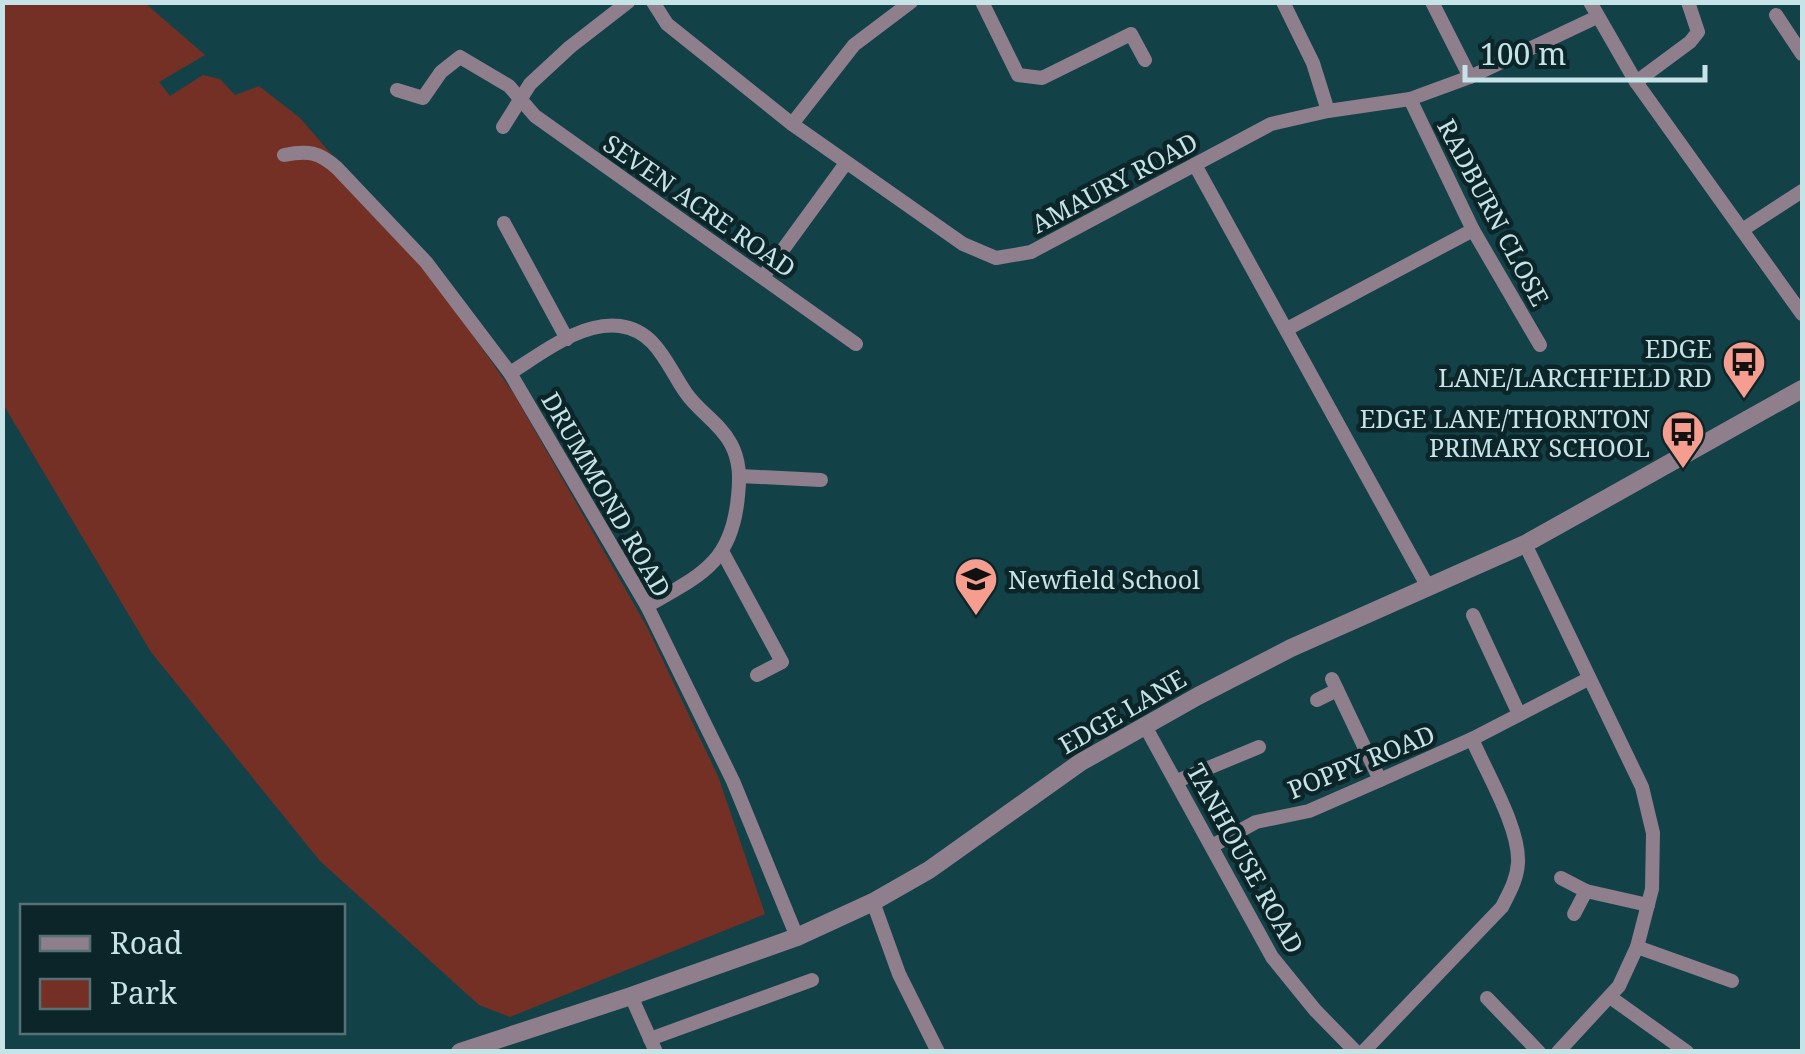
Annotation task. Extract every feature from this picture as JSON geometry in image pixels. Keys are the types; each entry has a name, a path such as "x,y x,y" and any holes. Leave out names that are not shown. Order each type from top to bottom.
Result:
{"street":[{"path":"503,126 530,84 628,2"},
{"name":"AMAURY ROAD","path":"653,2 667,24 792,124 963,244 996,258 1030,252 1271,124 1410,99 1470,77 1594,10"},
{"path":"792,124 854,44 910,2"},
{"path":"982,2 1018,75 1042,78 1130,34 1145,60"},
{"path":"1283,2 1313,63 1328,111"},
{"path":"1432,2 1470,77"},
{"path":"1636,82 1698,32 1688,2"},
{"path":"1594,10 1636,82 1802,314"},
{"path":"1776,15 1802,54"},
{"name":"SEVEN ACRE ROAD","path":"397,90 423,98 441,72 460,57 509,86 535,116 856,344"},
{"name":"RADBURN CLOSE","path":"1410,99 1473,230 1540,345"},
{"name":"DRUMMOND ROAD","path":"284,155 308,150 322,154 337,168 426,262 510,373 647,606 733,781 797,937"},
{"path":"763,277 846,163"},
{"path":"1195,165 1428,587"},
{"path":"1742,230 1802,191"},
{"path":"504,223 568,339"},
{"path":"1287,329 1473,230"},
{"path":"510,373 568,339 605,325 638,330 652,340 692,401 722,430 732,446 740,476 736,521 723,553 708,568 647,606"},
{"name":"EDGE LANE","path":"460,1052 797,937 873,902 929,870 1082,762 1144,726 1291,648 1524,544 1802,389"},
{"path":"740,476 821,480"},
{"path":"1524,544 1642,787 1653,833 1652,889 1637,947 1619,986 1558,1052"},
{"path":"723,553 782,662 757,675"},
{"path":"1472,614 1474,633 1519,714"},
{"name":"POPPY ROAD","path":"1212,846 1256,822 1309,811 1380,780 1472,739 1588,679"},
{"path":"1317,700 1334,684 1380,780"},
{"name":"TANHOUSE ROAD","path":"1144,726 1272,957 1315,1010 1360,1052 1376,1041 1502,907 1514,883 1518,860 1512,832 1472,739"},
{"path":"1177,781 1258,746"},
{"path":"1561,878 1586,891 1648,905"},
{"path":"1574,914 1586,891"},
{"path":"873,902 899,974 938,1052"},
{"path":"1637,947 1732,981"},
{"path":"632,996 653,1045 812,980"},
{"path":"1610,997 1686,1052"},
{"path":"1486,998 1539,1052"}],"green space":[{"path":"2,3 145,3 205,55 159,82 170,96 203,75 220,79 235,95 259,86 300,118 410,245 514,394 647,627 718,776 765,914 510,1017 479,1005 320,861 151,652 3,404"}],"place":[{"name":"EDGE LANE/LARCHFIELD RD","path":"1744,400"},
{"name":"EDGE LANE/THORNTON PRIMARY SCHOOL","path":"1683,470"},
{"name":"Newfield School","path":"976,617"}]}
